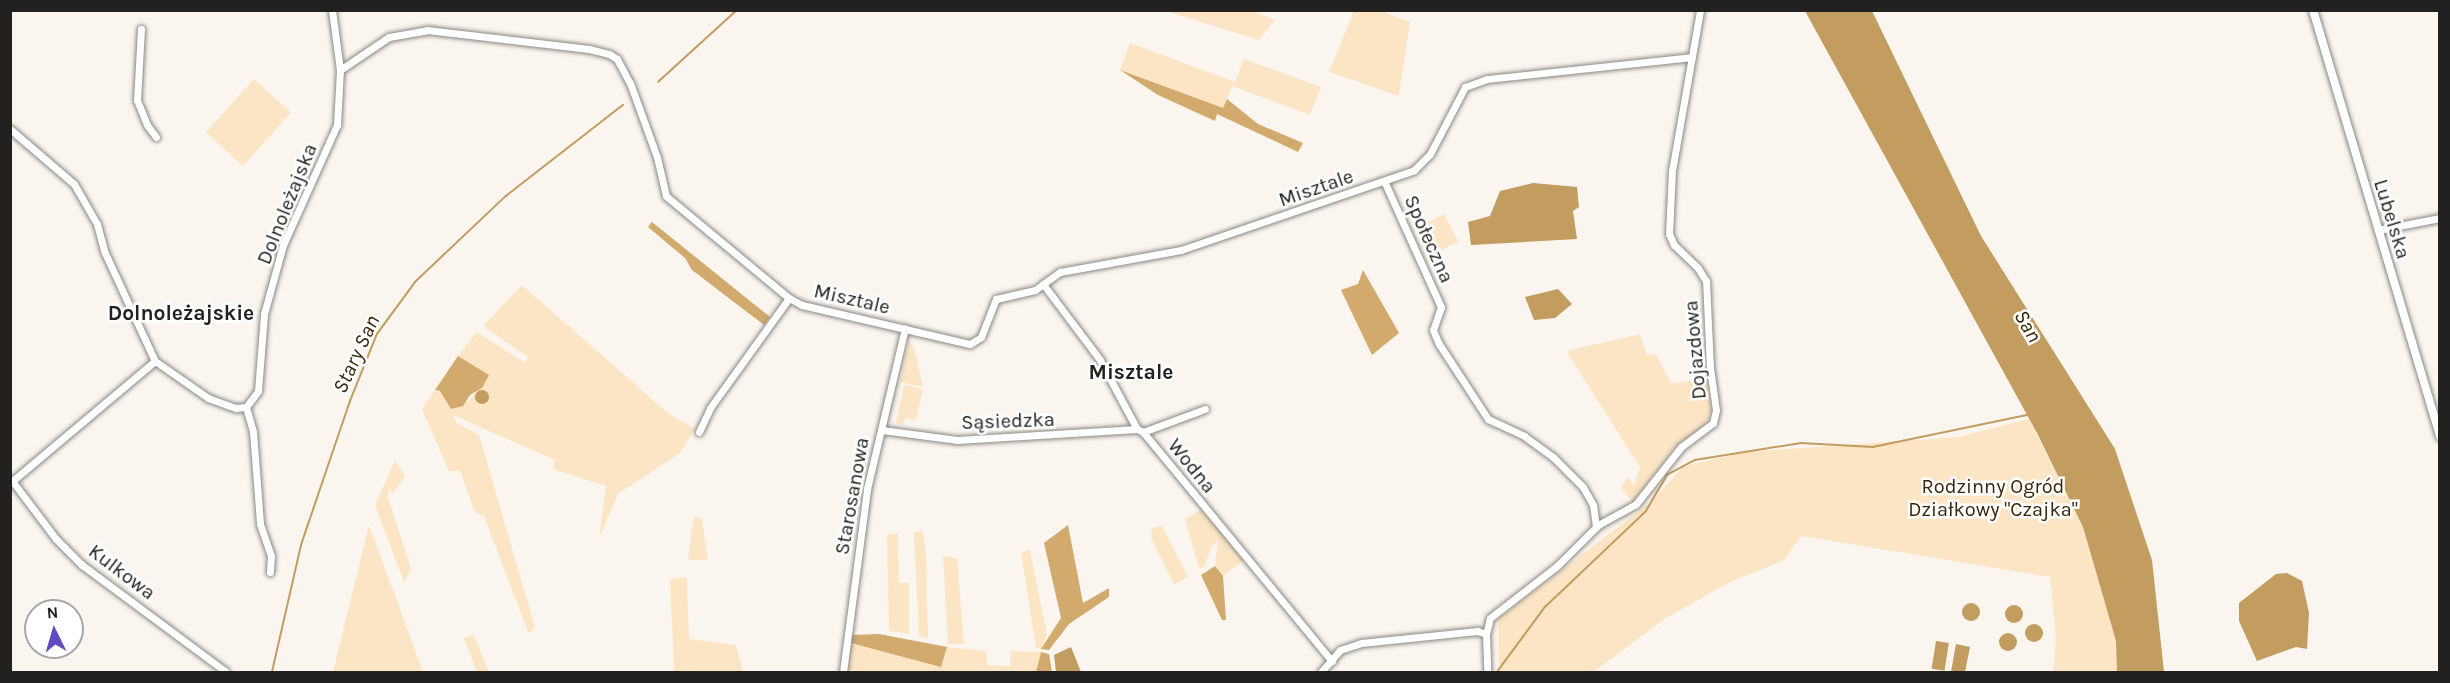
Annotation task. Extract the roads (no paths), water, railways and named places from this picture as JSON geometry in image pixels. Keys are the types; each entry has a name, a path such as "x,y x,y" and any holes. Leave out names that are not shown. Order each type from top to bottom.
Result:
{"main road":[{"name":"Lubelska","path":"2313,10 2437,419 2439,437"}],"street":[{"name":"Dolnoleżajska","path":"246,407 258,391 264,314 283,244 337,124 340,70 333,10"},
{"name":"Dojazdowa","path":"1477,631 1490,618 1558,565 1596,527 1636,504 1681,447 1715,419 1706,281 1698,268 1674,245 1669,234 1671,180 1700,10"},
{"path":"141,29 137,100 147,125 156,137"},
{"name":"Misztale","path":"340,70 388,37 428,30 602,52 617,59 634,95 659,162 666,196 770,278 789,298 802,305 977,343 996,299 1035,290 1060,272 1181,250 1385,183 1414,170 1430,154 1465,87 1487,79 1692,57"},
{"path":"10,129 74,184 97,224 105,253 154,361 208,398 236,408 246,407 253,432 260,524 272,556 270,572"},
{"name":"Społeczna","path":"1385,183 1441,307 1433,330 1439,344 1488,419 1546,452 1583,487 1593,505 1596,527"},
{"path":"2378,230 2439,218"},
{"name":"Wodna","path":"1042,284 1100,360 1140,431 1332,661"},
{"path":"699,432 710,408 789,298"},
{"name":"Starosanowa","path":"843,672 867,489 905,328"},
{"path":"12,483 154,361"},
{"name":"Sąsiedzka","path":"882,429 957,440 1140,431 1205,409"},
{"name":"Kulkowa","path":"12,483 56,539 82,565 226,672"},
{"path":"1487,672 1486,634 1490,618"},
{"path":"1321,672 1340,650 1361,643 1477,631 1486,634"}],"water":[{"name":"San","path":"1805,11 1872,11 1981,236 2115,449 2152,560 2164,672 2117,672 2116,641 2083,527 2037,433"},
{"path":"1533,183 1577,187 1579,207 1573,211 1577,239 1471,245 1468,222 1490,216 1500,191"},
{"path":"1558,289 1572,304 1555,318 1534,320 1525,297"},
{"path":"482,390 487,392 489,397 487,402 482,404 477,402 475,397 477,392"},
{"path":"2287,573 2302,581 2309,613 2307,649 2296,647 2257,661 2239,621 2239,603 2276,574"},
{"path":"1967,603 1975,603 1980,608 1978,619 1967,621 1962,616 1962,608"},
{"path":"2010,605 2018,605 2023,610 2021,621 2010,623 2005,618 2005,610"},
{"path":"2030,624 2038,624 2043,629 2041,640 2030,642 2025,637 2025,629"},
{"path":"2004,633 2012,633 2017,638 2015,649 2004,651 1999,646 1999,638"},
{"path":"1936,641 1949,643 1944,671 1932,669"},
{"path":"1956,644 1970,647 1965,672 1951,672"},
{"path":"1071,647 1081,672 1056,672 1054,655"}],"waterway":[{"name":"Stary San","path":"658,82 737,10"},
{"name":"Stary San","path":"272,672 301,545 350,401 377,334 416,281 506,196 623,105"},
{"path":"1497,672 1545,607 1646,511 1667,475 1695,460 1801,443 1873,447 2028,415"}],"district":[{"name":"Dolnoleżajskie","path":"181,313"},
{"name":"Misztale","path":"1131,372"}],"park label":[{"name":"Rodzinny Ogród Działkowy \"Czajka\"","path":"1993,498"}]}
